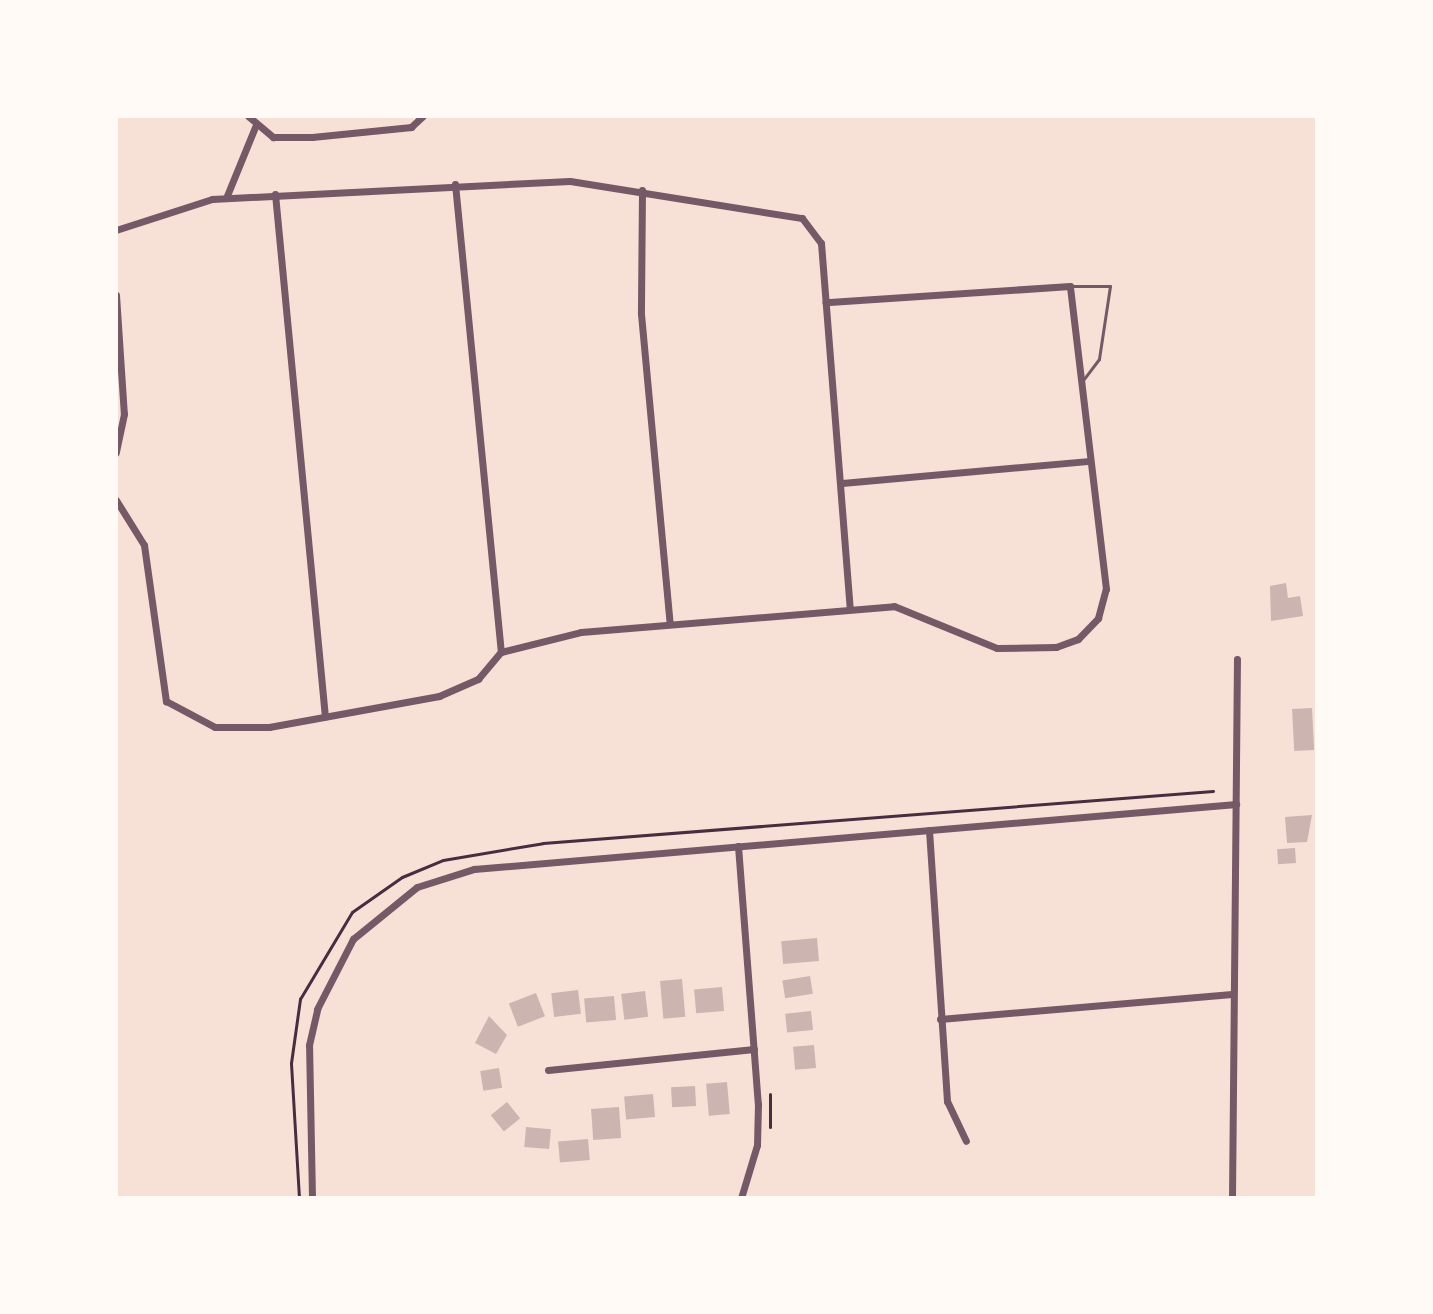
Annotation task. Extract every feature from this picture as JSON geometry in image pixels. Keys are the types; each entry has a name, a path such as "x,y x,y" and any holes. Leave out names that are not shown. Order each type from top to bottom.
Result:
{"street":[{"path":"248,116 255,127 273,137 312,137 411,127 423,116"},
{"path":"226,198 255,127"},
{"path":"116,230 226,198 455,184 570,181 642,190 802,218 821,243 850,608"},
{"path":"455,184 501,652"},
{"path":"642,190 641,314 670,624"},
{"path":"275,194 325,717"},
{"path":"116,500 144,545 166,701 222,727 325,717 459,690 501,652 537,637 850,608 917,610 997,648 1056,647 1078,639 1098,618 1106,589 1070,286 826,302"},
{"path":"116,295 119,383 116,453"},
{"path":"842,483 1090,461"},
{"path":"1232,1198 1237,659"},
{"path":"312,1198 309,1045 317,1009 337,963 383,910 417,887 474,869 1236,804"},
{"path":"929,830 940,1019 950,1120 966,1141"},
{"path":"738,846 754,1049 757,1145 741,1198"},
{"path":"940,1019 1232,994"},
{"path":"548,1070 754,1049"}],"lane":[{"path":"1070,286 1110,286 1099,359 1083,380"}],"path":[{"path":"299,1198 291,1063 300,999 352,912 402,877 443,860 543,843 1213,791"}],"building":[{"path":"1286,583 1288,598 1300,596 1303,616 1271,621 1270,586"},
{"path":"1312,708 1314,750 1294,751 1292,709"},
{"path":"1312,815 1307,842 1287,843 1285,817"},
{"path":"1295,848 1296,863 1278,864 1277,849"},
{"path":"817,938 819,961 783,964 781,941"},
{"path":"810,976 813,994 785,998 782,980"},
{"path":"682,979 685,1017 663,1019 660,981"},
{"path":"722,987 724,1011 696,1013 694,989"},
{"path":"578,990 581,1014 554,1017 551,993"},
{"path":"645,991 648,1017 624,1020 621,994"},
{"path":"536,993 545,1016 518,1027 509,1003"},
{"path":"614,996 616,1020 586,1023 584,999"},
{"path":"811,1011 813,1030 787,1033 785,1014"},
{"path":"489,1016 507,1035 496,1054 475,1043"},
{"path":"814,1045 816,1068 795,1070 793,1047"},
{"path":"499,1068 502,1088 483,1091 480,1071"},
{"path":"727,1082 730,1114 709,1116 706,1084"},
{"path":"695,1086 696,1106 672,1107 671,1087"},
{"path":"653,1094 655,1117 626,1119 624,1097"},
{"path":"507,1102 520,1118 504,1132 491,1115"},
{"path":"619,1107 621,1138 593,1140 591,1109"},
{"path":"526,1127 551,1129 549,1149 524,1147"},
{"path":"588,1139 590,1160 560,1163 558,1142"}]}
